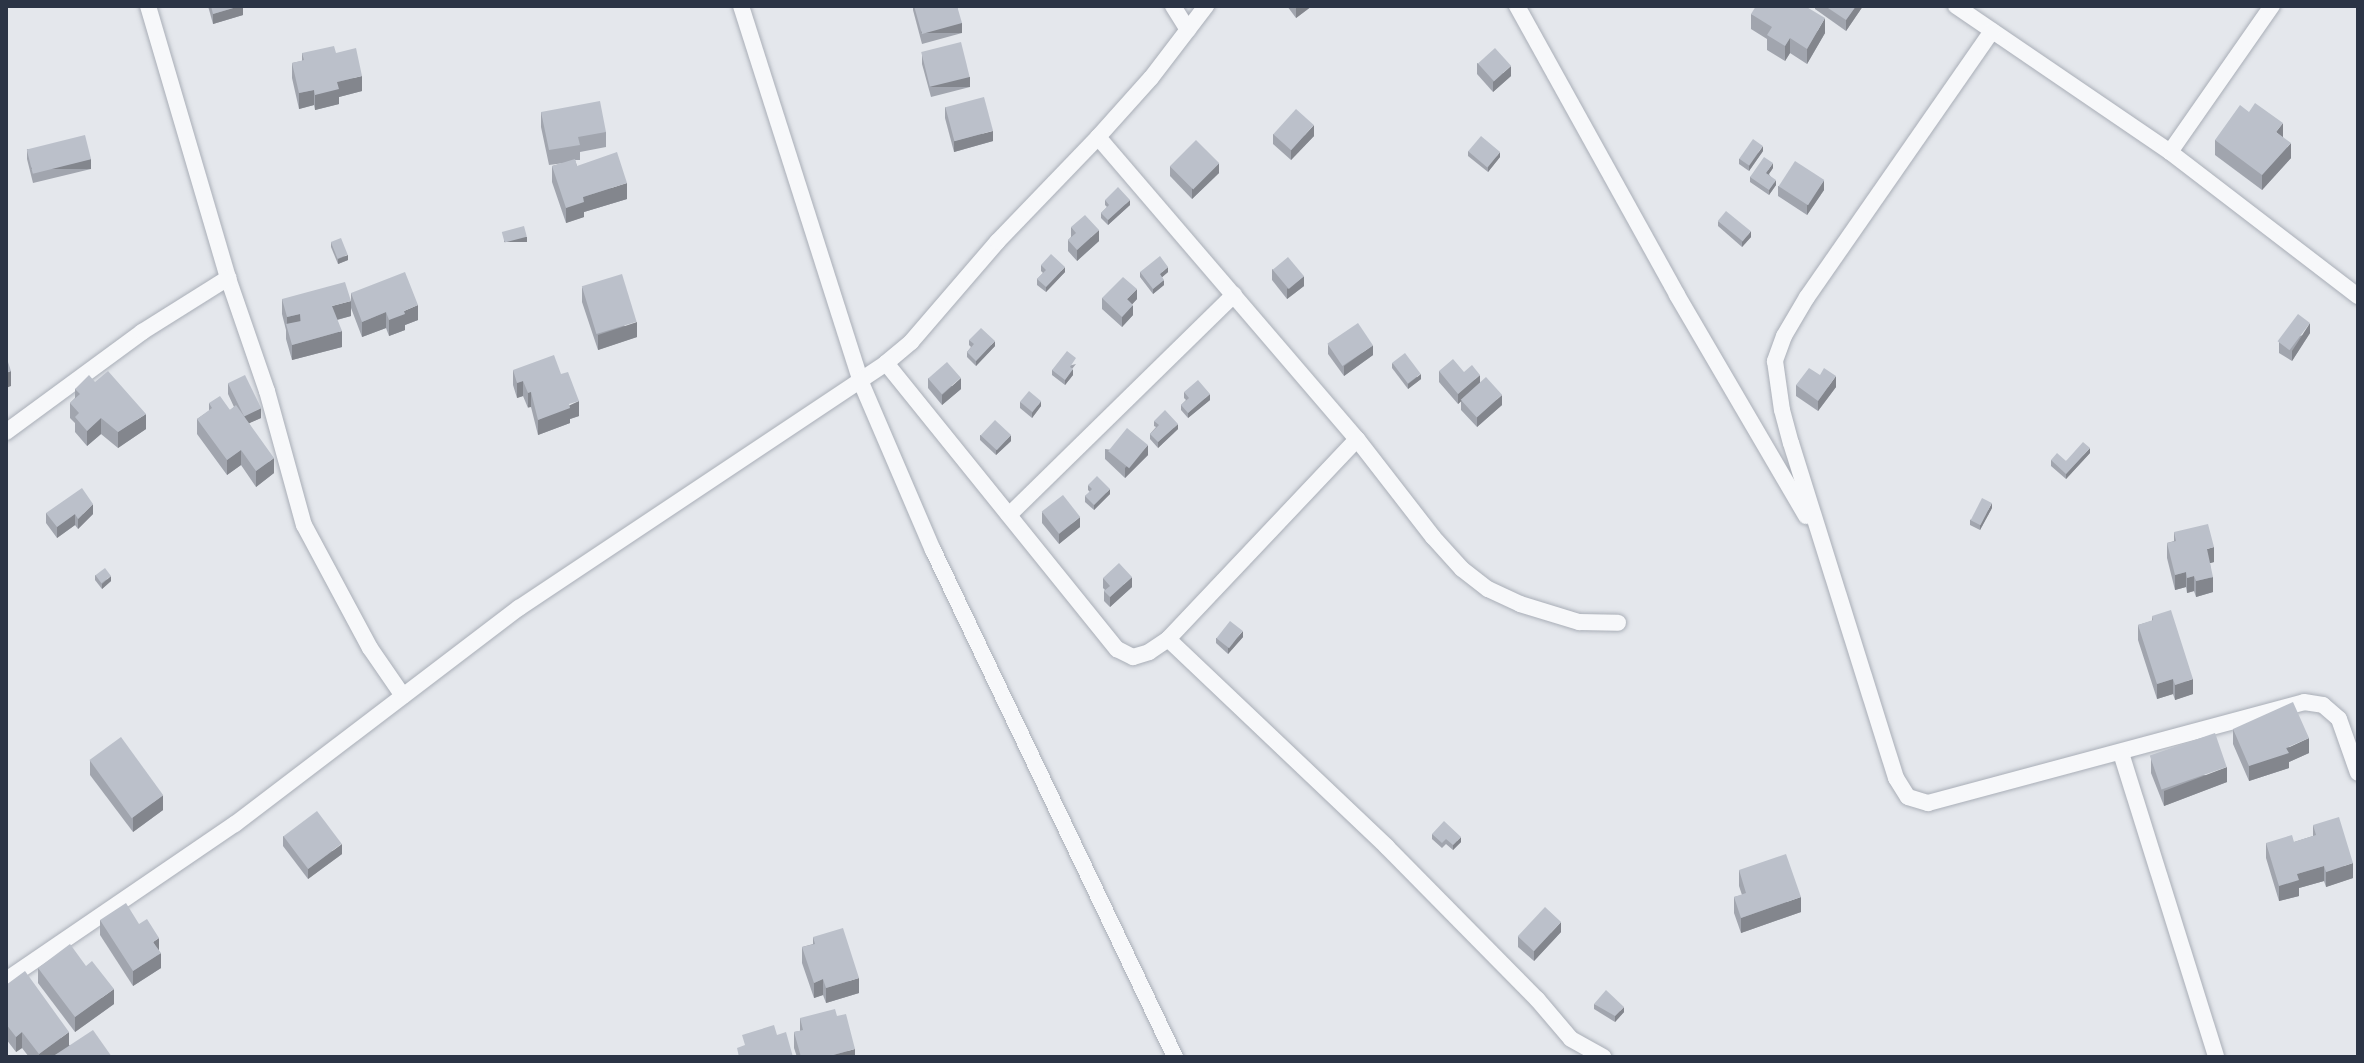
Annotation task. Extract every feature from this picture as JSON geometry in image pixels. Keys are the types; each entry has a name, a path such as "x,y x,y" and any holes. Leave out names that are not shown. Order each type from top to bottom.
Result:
{"street":[{"path":"148,6 228,278 267,391 304,525 370,648 403,696"},
{"path":"741,6 860,380 933,550 1175,1057"},
{"path":"1173,6 1188,30"},
{"path":"6,980 235,824 519,608 886,363 911,342 998,241 1098,137 1206,6"},
{"path":"1517,6 1677,295 1820,540"},
{"path":"1956,6 2170,152 2358,296"},
{"path":"2170,152 2272,6"},
{"path":"1992,31 1807,297 1784,336 1775,361 1782,410 1896,778 1908,797 1928,803 2304,702 2323,705 2339,719 2358,773"},
{"path":"1098,137 1357,439 1433,537 1488,589 1520,604 1579,622 1618,623"},
{"path":"6,432 142,332 228,278"},
{"path":"1009,515 1234,295"},
{"path":"886,363 1117,649 1133,657 1149,652 1168,639 1357,439"},
{"path":"1168,639 1387,847 1537,999 1571,1039 1603,1057"},
{"path":"2121,753 2216,1057"}],"building":[{"path":"211,6 240,6 213,14"},
{"path":"914,6 957,6 962,23 922,34"},
{"path":"1756,6 1805,6 1825,18 1807,49 1790,38 1785,46 1767,35 1772,27 1751,14"},
{"path":"1825,6 1856,6 1846,20"},
{"path":"961,42 970,77 930,87 921,52"},
{"path":"334,46 336,53 356,48 362,76 337,82 339,89 315,95 314,90 299,93 292,63 304,60 302,53"},
{"path":"1495,48 1511,66 1494,81 1478,63"},
{"path":"984,97 993,131 954,141 945,107"},
{"path":"600,101 606,132 578,137 580,145 549,150 541,112"},
{"path":"2255,103 2283,123 2276,132 2291,143 2262,175 2215,140 2240,105 2249,112"},
{"path":"1296,109 1314,125 1291,150 1273,134"},
{"path":"85,135 91,159 33,174 27,150"},
{"path":"1481,136 1500,152 1487,167 1468,151"},
{"path":"1753,139 1763,146 1749,166 1739,159"},
{"path":"1196,140 1219,163 1193,189 1170,166"},
{"path":"617,152 627,183 583,197 584,202 566,208 552,166 575,159 577,166"},
{"path":"1764,157 1773,163 1766,173 1776,180 1769,190 1750,177"},
{"path":"1795,161 1824,180 1808,205 1779,186"},
{"path":"1118,187 1130,200 1108,220 1101,213 1109,205 1105,200"},
{"path":"1726,211 1751,231 1743,241 1718,221"},
{"path":"1085,215 1099,230 1077,250 1068,240 1076,233 1071,227"},
{"path":"524,226 527,237 505,243 502,232"},
{"path":"341,238 348,255 338,259 331,242"},
{"path":"1051,254 1065,267 1046,287 1037,279 1046,270 1041,265"},
{"path":"1160,256 1168,267 1160,274 1164,280 1153,289 1140,272"},
{"path":"1288,257 1304,276 1289,289 1273,270"},
{"path":"405,272 418,305 389,320 386,312 362,322 351,293"},
{"path":"622,274 637,322 596,334 582,286"},
{"path":"1123,277 1137,289 1127,299 1133,305 1122,317 1102,298"},
{"path":"345,282 351,301 332,306 342,331 292,345 286,324 301,321 300,314 287,317 282,299"},
{"path":"2298,314 2310,323 2290,350 2278,341"},
{"path":"1358,323 1373,345 1342,366 1327,344"},
{"path":"981,328 995,341 976,361 967,352 974,344 969,340"},
{"path":"1067,351 1076,358 1065,380 1052,370"},
{"path":"1405,353 1421,374 1408,383 1392,363"},
{"path":"554,355 561,374 568,372 579,401 569,404 570,408 538,420 531,392 528,393 523,381 517,383 513,370"},
{"path":"6,356 11,371 6,373"},
{"path":"1453,359 1464,372 1472,365 1480,375 1458,394 1439,371"},
{"path":"947,362 961,378 942,394 928,378"},
{"path":"1809,368 1820,375 1824,368 1836,376 1818,401 1796,385"},
{"path":"108,371 146,414 118,432 101,418 87,431 75,417 79,413 70,403 80,394 75,389 89,375 95,382"},
{"path":"245,375 261,408 244,417 228,383"},
{"path":"1486,377 1502,395 1477,418 1461,400"},
{"path":"1198,380 1210,394 1188,413 1181,405 1189,398 1184,392"},
{"path":"1029,391 1041,401 1032,412 1020,402"},
{"path":"220,396 230,410 236,405 274,458 256,471 241,450 227,460 197,419 212,408 209,403"},
{"path":"1165,410 1178,424 1158,442 1150,434 1159,425 1154,421"},
{"path":"995,420 1011,435 997,450 981,435"},
{"path":"1127,428 1148,445 1129,468 1108,451"},
{"path":"2083,442 2090,448 2066,474 2051,460 2057,453 2066,461"},
{"path":"1097,476 1110,489 1094,505 1085,496 1092,489 1088,485"},
{"path":"82,488 93,504 78,519 75,514 57,527 46,513"},
{"path":"1063,495 1080,517 1059,534 1042,512"},
{"path":"1982,498 1992,503 1980,525 1971,520"},
{"path":"2208,524 2214,547 2207,549 2213,577 2196,581 2194,576 2187,578 2186,572 2175,575 2167,543 2176,541 2174,532"},
{"path":"1119,563 1132,577 1110,597 1104,591 1110,586 1103,578"},
{"path":"105,568 111,576 101,583 95,575"},
{"path":"2171,610 2193,679 2175,685 2173,679 2157,684 2138,625 2153,620 2152,616"},
{"path":"1230,621 1243,631 1229,648 1216,638"},
{"path":"2293,702 2309,738 2286,748 2289,753 2249,766 2233,729"},
{"path":"2215,733 2227,767 2161,790 2150,755"},
{"path":"121,737 163,795 132,818 89,760"},
{"path":"317,811 342,844 308,869 283,836"},
{"path":"2339,817 2353,863 2326,872 2324,866 2297,874 2299,880 2279,886 2266,843 2292,835 2294,842 2316,835 2313,825"},
{"path":"1444,821 1461,837 1453,845 1446,839 1442,843 1432,834"},
{"path":"1786,854 1801,897 1741,918 1734,897 1746,893 1739,870"},
{"path":"126,903 139,924 147,919 159,938 153,942 161,953 133,971 100,920"},
{"path":"1545,907 1561,922 1534,951 1518,936"},
{"path":"843,928 859,978 826,988 823,979 814,983 802,947 815,944 813,937"},
{"path":"70,944 86,966 92,961 114,989 75,1017 38,968"},
{"path":"25,971 69,1032 39,1054 22,1032 16,1037 6,1024 6,985"},
{"path":"1606,990 1624,1007 1615,1016 1594,1004"},
{"path":"835,1009 837,1016 846,1014 855,1049 826,1057 801,1057 794,1032 803,1030 800,1018"},
{"path":"774,1025 777,1035 786,1032 793,1057 739,1057 737,1048 745,1045 742,1035"},
{"path":"93,1030 112,1057 56,1057 55,1055"}]}
